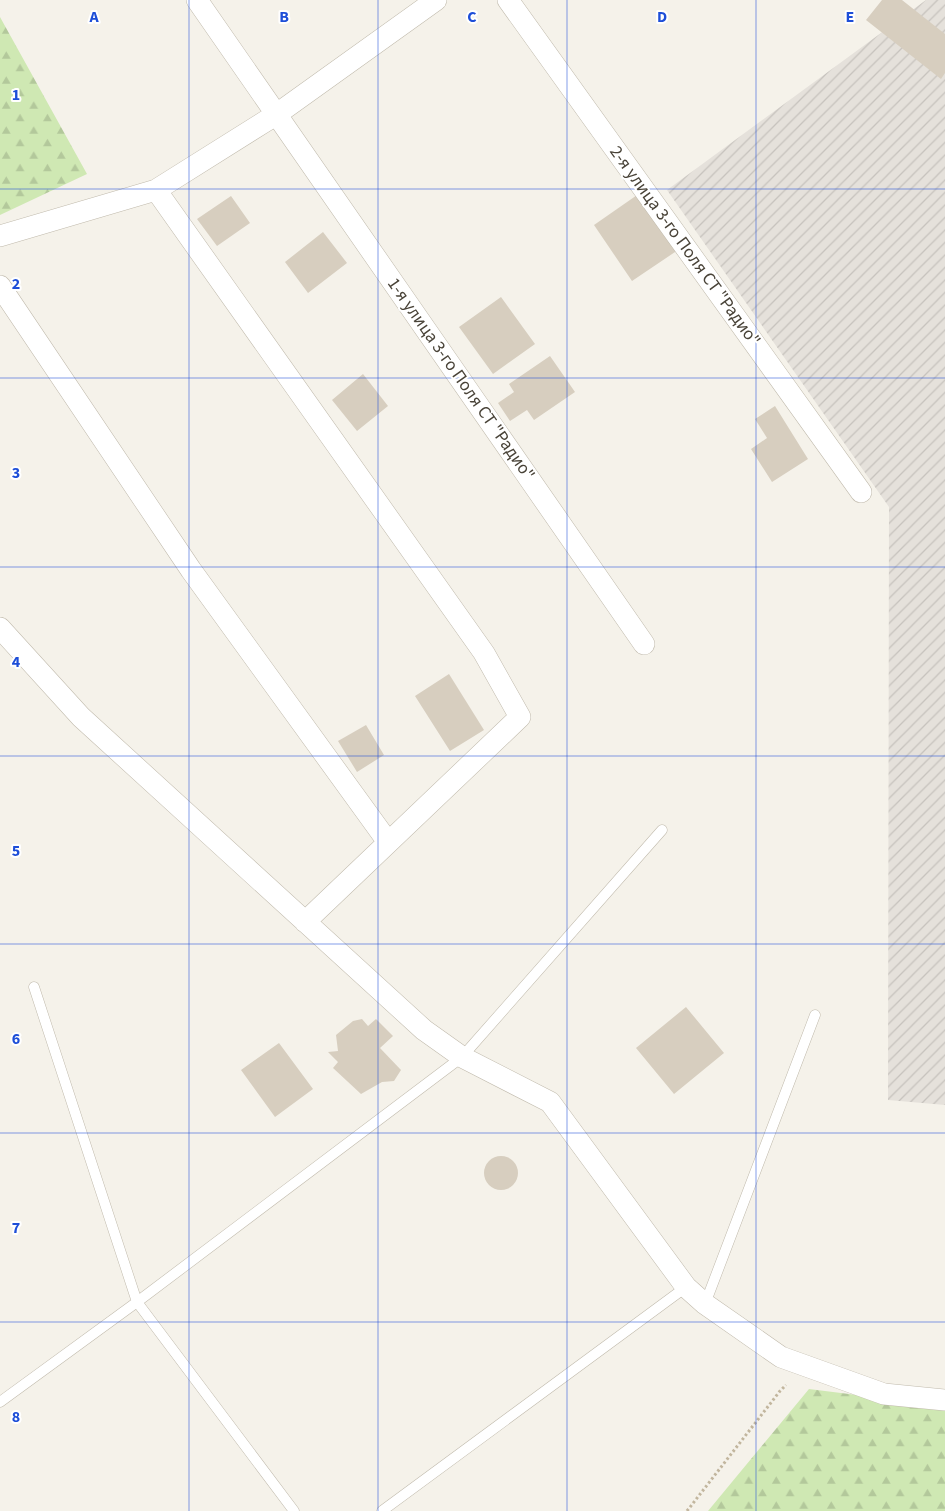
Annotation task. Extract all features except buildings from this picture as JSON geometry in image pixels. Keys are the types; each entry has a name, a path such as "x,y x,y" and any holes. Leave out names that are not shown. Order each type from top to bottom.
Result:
{"street":[{"name":"1-я улица 3-го Поля СТ \"Радио\"","path":"197,0 644,644"},
{"path":"0,236 156,190 277,114 436,0"},
{"name":"2-я улица 3-го Поля СТ \"Радио\"","path":"508,0 861,492"},
{"path":"156,190 484,653 520,717 304,922"},
{"path":"0,286 191,570 388,842"},
{"path":"0,628 81,717 424,1030 462,1056 550,1102 686,1287 705,1304 781,1356 884,1394 945,1400"}],"lane":[{"path":"0,1402 137,1302 462,1056 662,830"},
{"path":"34,986 137,1302 294,1511"},
{"path":"705,1304 815,1015"},
{"path":"382,1511 686,1287"}],"path":[{"path":"687,1511 780,1391 807,1366"}],"shaded area":[{"path":"926,0 945,0 945,1105 888,1100 889,507 667,190"}],"green space":[{"path":"0,17 87,174 0,215"},
{"path":"809,1389 945,1406 945,1511 708,1511"}]}
